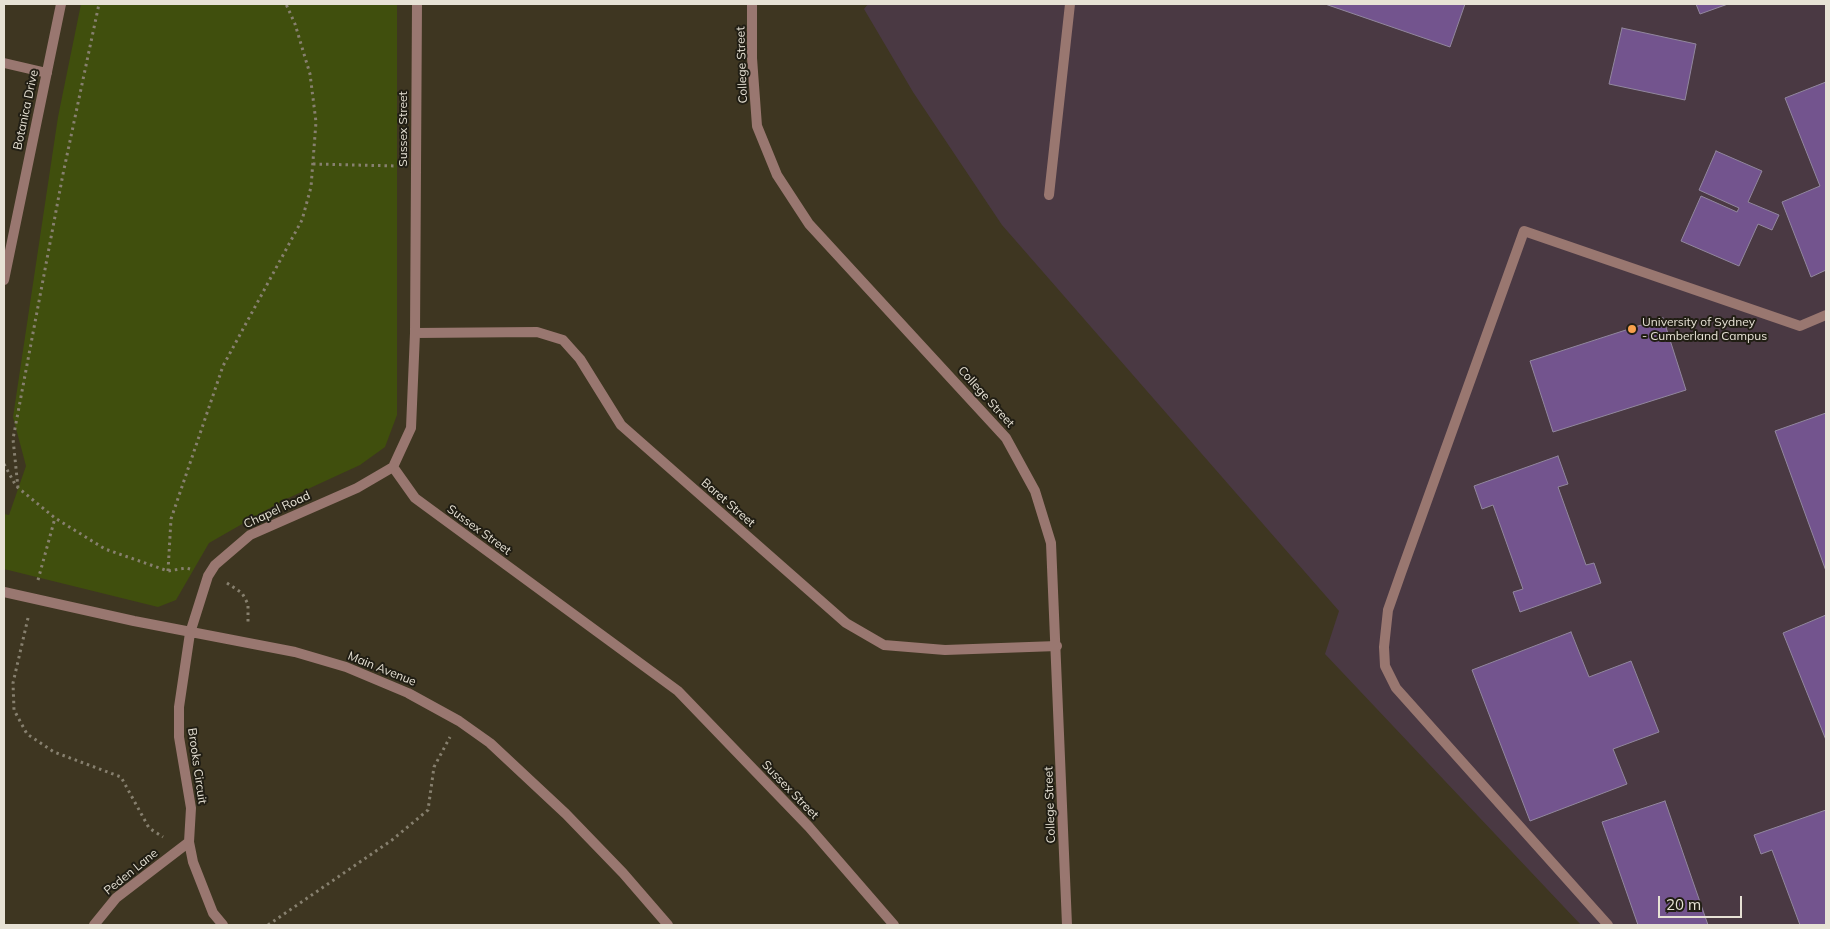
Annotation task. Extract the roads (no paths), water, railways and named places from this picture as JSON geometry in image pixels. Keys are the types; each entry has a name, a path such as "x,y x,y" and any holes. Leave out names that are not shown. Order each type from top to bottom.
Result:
{"street":[{"name":"Botanica Drive","path":"4,280 61,4"},
{"name":"Sussex Street","path":"417,4 415,333 411,428 393,467 416,498 678,691 809,827 894,925"},
{"name":"College Street","path":"752,4 752,58 757,126 776,176 809,224 1006,438 1035,491 1051,543 1057,646 1067,925"},
{"path":"1050,195 1070,4"},
{"path":"4,64 47,72"},
{"path":"1608,925 1394,684 1385,666 1385,630 1388,610 1404,564 1524,231 1800,326 1826,315"},
{"name":"Baret Street","path":"415,333 538,332 563,340 580,359 621,424 846,623 884,645 945,650 1057,646"},
{"name":"Chapel Road","path":"190,633 208,576 215,565 250,535 357,488 393,467"},
{"name":"Main Avenue","path":"4,592 190,633 294,652 346,667 408,692 459,721 490,743 566,814 623,873 668,925"},
{"name":"Brooks Circuit","path":"190,633 179,707 179,737 191,808 189,842 193,862 213,913 223,925"},
{"name":"Peden Lane","path":"94,925 116,898 189,842"}],"place":[{"name":"University of Sydney - Cumberland Campus","path":"1632,329"}]}
